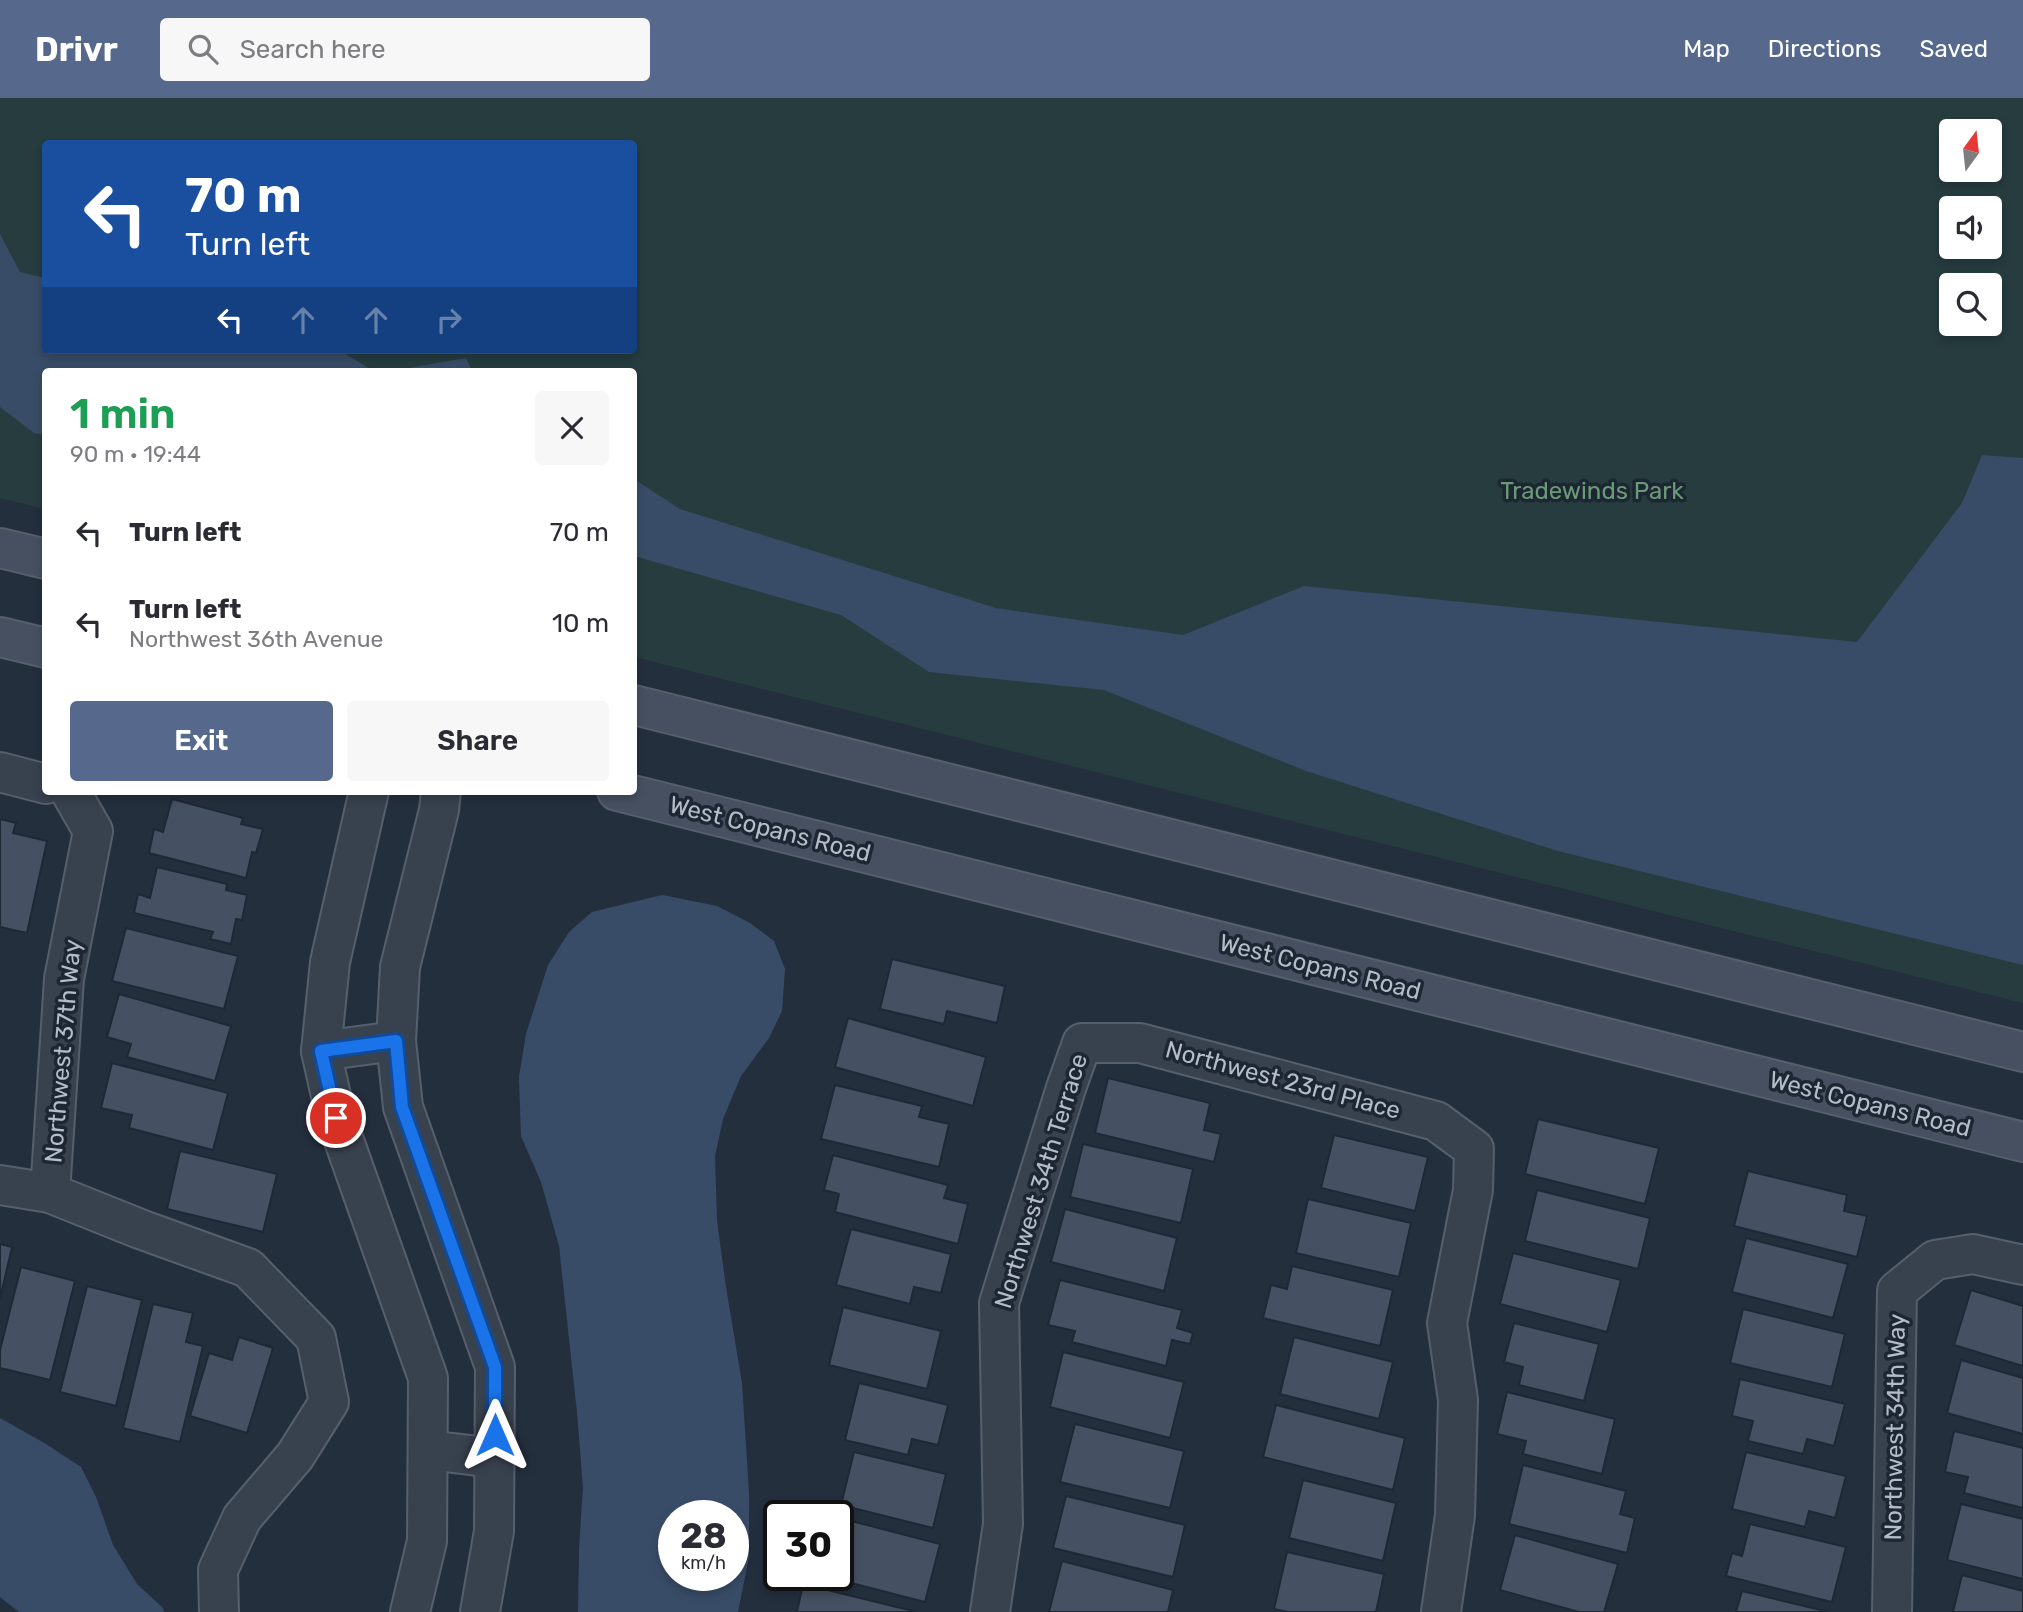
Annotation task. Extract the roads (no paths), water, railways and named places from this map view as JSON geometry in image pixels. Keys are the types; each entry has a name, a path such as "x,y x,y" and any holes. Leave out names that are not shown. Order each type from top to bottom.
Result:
{"main road":[{"path":"0,548 42,558"},
{"path":"0,636 42,647"},
{"path":"637,706 2023,1052"},
{"name":"West Copans Road","path":"633,795 2023,1142"}],"street":[{"path":"0,772 42,783"},
{"name":"Northwest 37th Way","path":"50,1193 64,979 93,831 72,795"},
{"path":"368,795 330,962 321,1051 336,1118 428,1378 427,1541 410,1612"},
{"path":"441,795 400,967 396,1041 402,1107 495,1367 494,1531 480,1612"},
{"path":"321,1051 396,1041"},
{"name":"Northwest 23rd Place","path":"1082,1043 1140,1042 1436,1121 1474,1149 1473,1191 1447,1323 1458,1400 1455,1515 1441,1612"},
{"name":"Northwest 34th Terrace","path":"990,1612 1003,1524 999,1303 1082,1043"},
{"path":"0,1185 50,1193 248,1268 316,1338 329,1402 295,1457 242,1518 218,1570 219,1612"},
{"name":"Northwest 34th Way","path":"1892,1612 1897,1291 1935,1260 1973,1254 2023,1265"},
{"path":"428,1450 495,1458"}],"water":[{"path":"0,234 20,272 42,277 42,354 345,354 368,368 42,368 42,434 34,433 0,407"},
{"path":"466,358 471,368 408,368"},
{"path":"1982,455 2023,458 2023,965 1558,851 1306,771 1104,690 929,672 841,615 637,557 637,481 680,509 996,608 1183,635 1304,586 1857,642 1962,503"},
{"path":"662,895 717,906 750,923 774,941 785,969 782,1011 769,1038 741,1076 723,1119 715,1156 717,1221 742,1383 749,1500 658,1500 658,1591 742,1591 738,1612 578,1612 583,1487 559,1246 541,1182 521,1136 519,1077 526,1034 548,965 569,932 592,912"},
{"path":"0,1418 81,1467 96,1497 113,1545 137,1584 164,1612 19,1612 0,1597"}],"park label":[{"name":"Tradewinds Park","path":"1592,491"}]}
